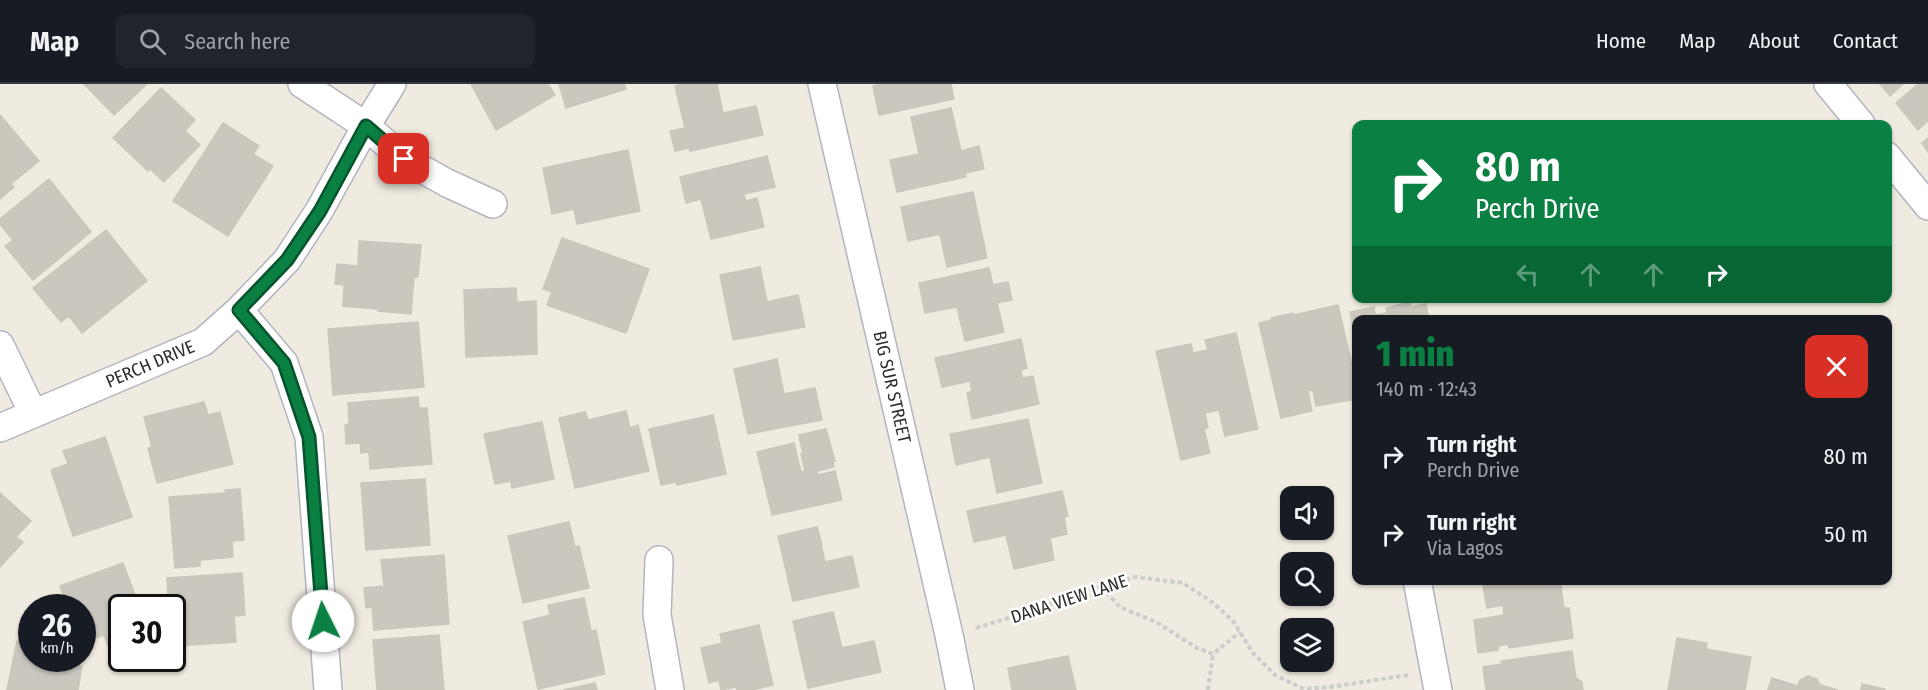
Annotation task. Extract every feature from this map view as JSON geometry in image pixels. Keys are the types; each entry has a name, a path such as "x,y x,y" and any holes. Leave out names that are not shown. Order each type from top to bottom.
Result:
{"street":[{"path":"303,84 366,126 404,159 447,183 493,204"},
{"name":"PERCH DRIVE","path":"0,428 203,342 239,310 287,260 320,211 366,126 392,84"},
{"name":"BIG SUR STREET","path":"822,84 960,690"},
{"path":"1828,84 1858,120"},
{"path":"1892,162 1928,206"},
{"path":"239,310 284,363 309,437 328,690"},
{"path":"0,345 33,413"},
{"path":"659,560 657,615 669,690"},
{"path":"1418,585 1436,680"}],"path":[{"name":"DANA VIEW LANE","path":"949,635 1030,612 1064,598 1136,577 1183,583 1212,602 1233,621 1253,653 1275,675 1304,689 1436,680"},
{"path":"1100,587 1120,607 1156,622 1197,648 1213,654"},
{"path":"1208,690 1213,654 1240,632"}],"building":[{"path":"84,84 147,84 114,115"},
{"path":"471,84 548,84 555,95 496,130"},
{"path":"559,84 624,84 626,89 566,108"},
{"path":"717,84 723,113 756,106 763,135 690,151 689,148 675,151 670,131 685,128 675,86"},
{"path":"880,84 951,84 954,99 879,115 873,86"},
{"path":"1880,84 1903,84 1890,96"},
{"path":"1918,84 1928,84 1928,121 1918,130 1896,103"},
{"path":"161,88 195,120 185,131 200,145 164,182 150,169 148,171 113,138"},
{"path":"951,108 961,151 979,146 984,169 965,173 966,177 897,192 890,160 919,154 911,117"},
{"path":"0,115 39,161 11,184 14,187 0,199"},
{"path":"223,123 259,146 253,154 273,166 228,236 173,201"},
{"path":"1928,138 1928,152 1922,143"},
{"path":"628,150 640,211 577,224 574,209 552,214 543,168"},
{"path":"767,156 775,187 744,194 746,201 757,198 764,227 711,239 701,199 686,203 680,177"},
{"path":"49,179 91,232 33,280 5,246 13,240 0,224 0,219"},
{"path":"973,192 987,258 947,267 940,234 908,241 901,207"},
{"path":"106,230 147,281 82,333 69,316 61,322 33,288"},
{"path":"562,238 649,269 626,333 547,305 552,292 543,289"},
{"path":"359,241 421,245 418,277 414,277 411,314 343,306 344,285 335,284 337,264 358,266"},
{"path":"760,267 767,302 798,295 805,327 733,340 720,275"},
{"path":"989,268 993,285 1008,282 1012,300 997,303 1004,332 965,341 957,307 925,313 919,283"},
{"path":"516,288 517,302 536,301 537,354 466,357 464,290"},
{"path":"1406,303 1410,303 1411,307 1426,304 1428,315 1375,315 1387,313 1386,308"},
{"path":"1338,305 1352,366 1352,400 1316,406 1313,390 1308,391 1312,411 1281,418 1259,323 1272,320 1271,318 1293,313 1294,315"},
{"path":"1374,307 1375,315 1352,315 1352,322 1350,312"},
{"path":"418,322 424,387 333,395 328,329"},
{"path":"1236,333 1258,429 1225,436 1219,410 1205,413 1208,428 1204,429 1210,453 1181,460 1156,351 1191,344 1193,353 1208,350 1205,340"},
{"path":"1021,339 1027,368 1021,370 1022,378 1033,376 1039,404 972,419 967,393 972,391 970,381 942,387 935,358"},
{"path":"777,359 784,394 815,388 822,420 748,434 734,369"},
{"path":"418,397 419,408 427,408 432,464 370,469 369,452 361,453 360,443 346,444 345,425 349,424 348,403"},
{"path":"204,402 208,415 220,412 233,464 157,483 148,448 152,447 144,417"},
{"path":"626,411 630,428 638,425 649,471 575,488 559,418 585,412 588,420"},
{"path":"713,415 726,474 677,485 676,482 661,485 649,429"},
{"path":"1028,419 1042,483 997,493 990,457 956,465 950,434"},
{"path":"542,422 554,479 512,488 511,481 495,484 484,434"},
{"path":"826,429 835,461 833,461 834,467 817,471 818,475 835,471 842,500 772,515 757,452 794,443 801,472 805,471 799,435"},
{"path":"105,437 132,517 73,536 51,470 68,464 63,451"},
{"path":"425,479 430,545 366,550 361,483"},
{"path":"240,489 244,540 232,541 233,557 200,560 200,566 175,568 169,497 226,493 225,490"},
{"path":"1062,491 1068,516 1064,517 1067,534 1050,538 1054,560 1014,569 1006,535 974,542 967,511"},
{"path":"0,493 31,521 16,537 23,542 0,567"},
{"path":"569,522 575,547 579,546 589,588 523,603 508,536"},
{"path":"817,527 825,562 852,556 859,587 793,601 778,536"},
{"path":"444,555 449,624 374,630 372,607 366,608 364,588 384,586 381,560"},
{"path":"123,563 135,594 108,594 108,645 104,635 96,638 96,594 63,594 60,586"},
{"path":"242,573 245,615 234,616 236,642 186,645 186,594 168,594 167,578"},
{"path":"1483,585 1561,585 1564,608 1569,608 1573,638 1509,648 1508,644 1498,646 1498,650 1478,653 1474,620 1504,615 1503,605 1487,608"},
{"path":"584,598 591,631 596,630 605,674 538,689 523,622 550,615 548,605"},
{"path":"833,612 842,648 874,641 881,672 808,688 793,621"},
{"path":"759,625 773,685 752,690 737,690 736,687 721,690 719,680 709,683 701,648 722,643 720,634"},
{"path":"439,635 444,690 377,690 373,640"},
{"path":"1677,638 1707,643 1706,649 1751,657 1745,690 1668,690"},
{"path":"17,641 18,672 81,672 78,690 7,690"},
{"path":"1572,651 1576,678 1582,682 1583,690 1486,690 1483,667 1502,664 1501,661"},
{"path":"1068,656 1076,690 1012,690 1008,668"},
{"path":"1808,676 1817,679 1820,685 1838,690 1768,690 1772,678 1798,686 1800,680"},
{"path":"595,683 597,690 563,690"},
{"path":"1862,684 1885,689 1885,690 1861,690"}],"route":[{"path":"323,621 309,437 284,363 239,310 287,260 320,211 366,126 404,159"}]}
